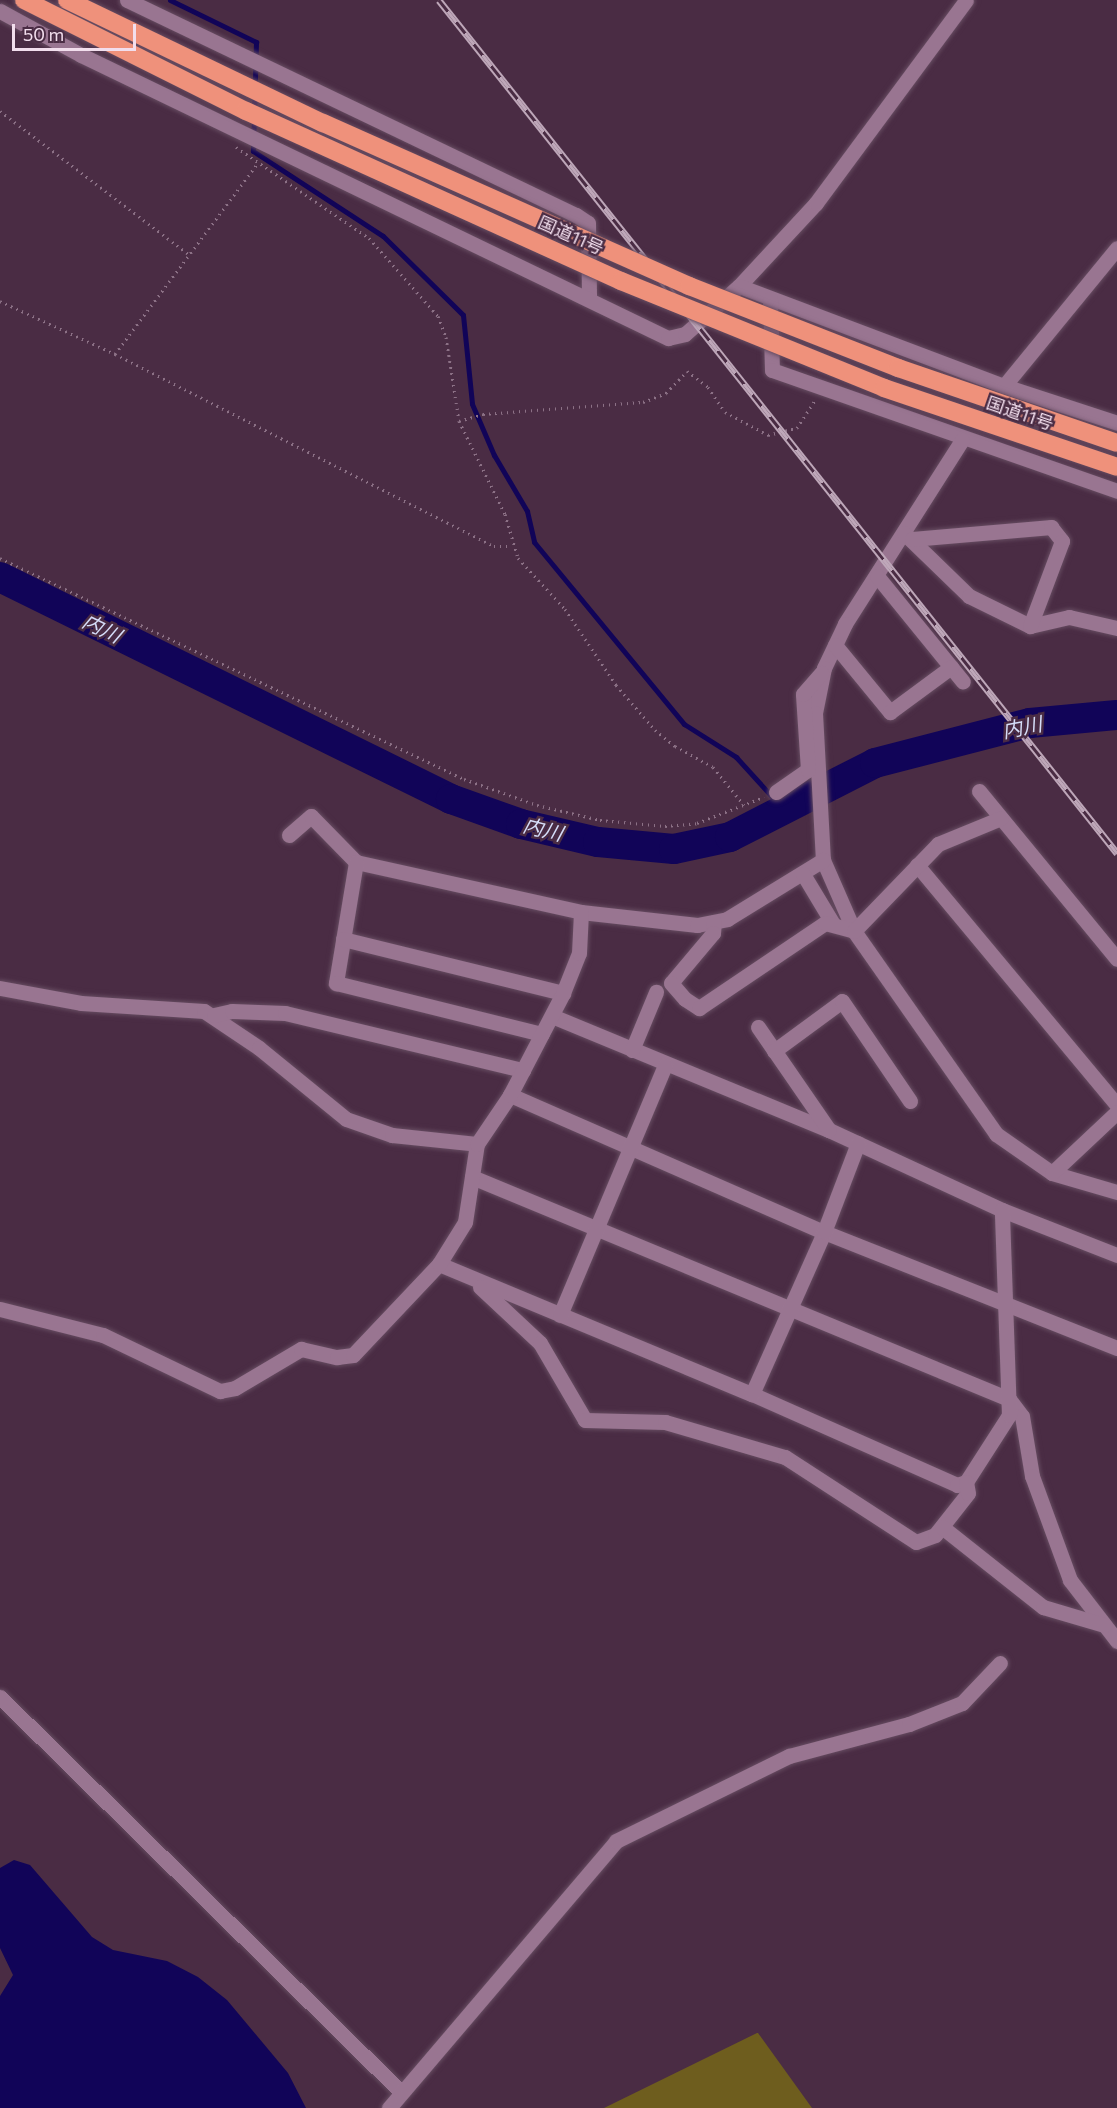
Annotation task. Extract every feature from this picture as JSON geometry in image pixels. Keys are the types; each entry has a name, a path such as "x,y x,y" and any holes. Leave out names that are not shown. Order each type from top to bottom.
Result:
{"highway":[{"name":"国道11号","path":"24,0 246,111 621,281 884,388 1117,467"},
{"name":"国道11号","path":"67,0 323,123 689,286 898,368 1117,443"}],"street":[{"path":"0,12 232,128 589,297 668,338 685,334 739,286 816,203 966,0"},
{"path":"133,1 576,215 588,223 589,297"},
{"path":"1004,386 1117,248"},
{"path":"739,286 1004,386 1117,423"},
{"path":"770,299 772,370 962,440 1117,491"},
{"path":"777,792 808,770 803,694 824,668 835,645 877,576 908,536 962,440"},
{"path":"908,536 1051,527 1062,542 1030,626"},
{"path":"908,536 969,596 1030,626 1069,617 1117,628"},
{"path":"877,576 963,682"},
{"path":"835,645 890,712 951,667"},
{"path":"824,668 815,713 815,769 823,860 854,931 996,1134 1052,1173 1117,1192"},
{"path":"979,791 1117,959"},
{"path":"289,835 311,816 356,862 581,912 697,925 727,919 823,860"},
{"path":"854,931 938,844 1001,818"},
{"path":"356,862 336,983 542,1034"},
{"path":"917,865 1117,1105"},
{"path":"803,873 833,924"},
{"path":"0,1309 103,1335 220,1391 235,1388 301,1348 337,1357 353,1355 438,1264 465,1222 477,1144 510,1095 563,993 579,953 581,912"},
{"path":"714,922 713,933 671,982 685,999 699,1008 825,923 854,931"},
{"path":"343,939 563,993"},
{"path":"0,988 81,1003 214,1015 232,1011 285,1013 523,1070"},
{"path":"632,1050 656,992"},
{"path":"774,1051 842,1001 910,1101"},
{"path":"214,1015 346,1119 392,1136 477,1144"},
{"path":"552,1016 665,1065 829,1130 1002,1210 1117,1255"},
{"path":"758,1027 829,1130"},
{"path":"560,1315 665,1065"},
{"path":"510,1095 824,1232 1117,1348"},
{"path":"1052,1173 1117,1112"},
{"path":"752,1394 824,1232 858,1143"},
{"path":"471,1178 789,1311 1009,1399 1022,1416 1032,1476 1070,1580 1117,1641"},
{"path":"438,1264 752,1394 957,1485 966,1482 1009,1415 1008,1306 1002,1210"},
{"path":"469,1277 540,1343 585,1420 665,1422 785,1457 916,1542 935,1535 942,1527 968,1493 966,1482"},
{"path":"942,1527 1043,1607 1104,1625"},
{"path":"389,2108 616,1841 789,1756 909,1724 962,1703 1000,1663"},
{"path":"0,1697 401,2092"}],"path":[{"path":"0,111 190,255"},
{"path":"232,128 232,138 238,151 369,238 438,316 446,337 459,421 505,514 512,546 523,565 565,609 616,685 668,741 713,767 744,805"},
{"path":"116,354 257,164"},
{"path":"0,301 116,354 494,546 512,546"},
{"path":"459,421 483,414 643,402 666,393 687,371 708,387 725,412 768,435 797,428 813,406 819,387"},
{"path":"0,558 464,779 537,805 600,820 665,826 697,823 756,801"}],"shaded area":[{"path":"14,1860 30,1865 92,1937 113,1950 167,1961 198,1977 227,2000 288,2073 306,2108 0,2108 0,1996 13,1975 0,1948 0,1868"},
{"path":"757,2033 812,2108 604,2108"}],"waterway":[{"path":"170,0 256,42 253,151 383,236 463,315 472,404 494,455 527,511 534,542 684,724 736,757 785,811"},
{"name":"内川","path":"0,577 451,799 521,824 598,842 674,849 730,837 875,763 1030,723 1117,715"}],"railway":[{"path":"439,0 1117,853"}]}
